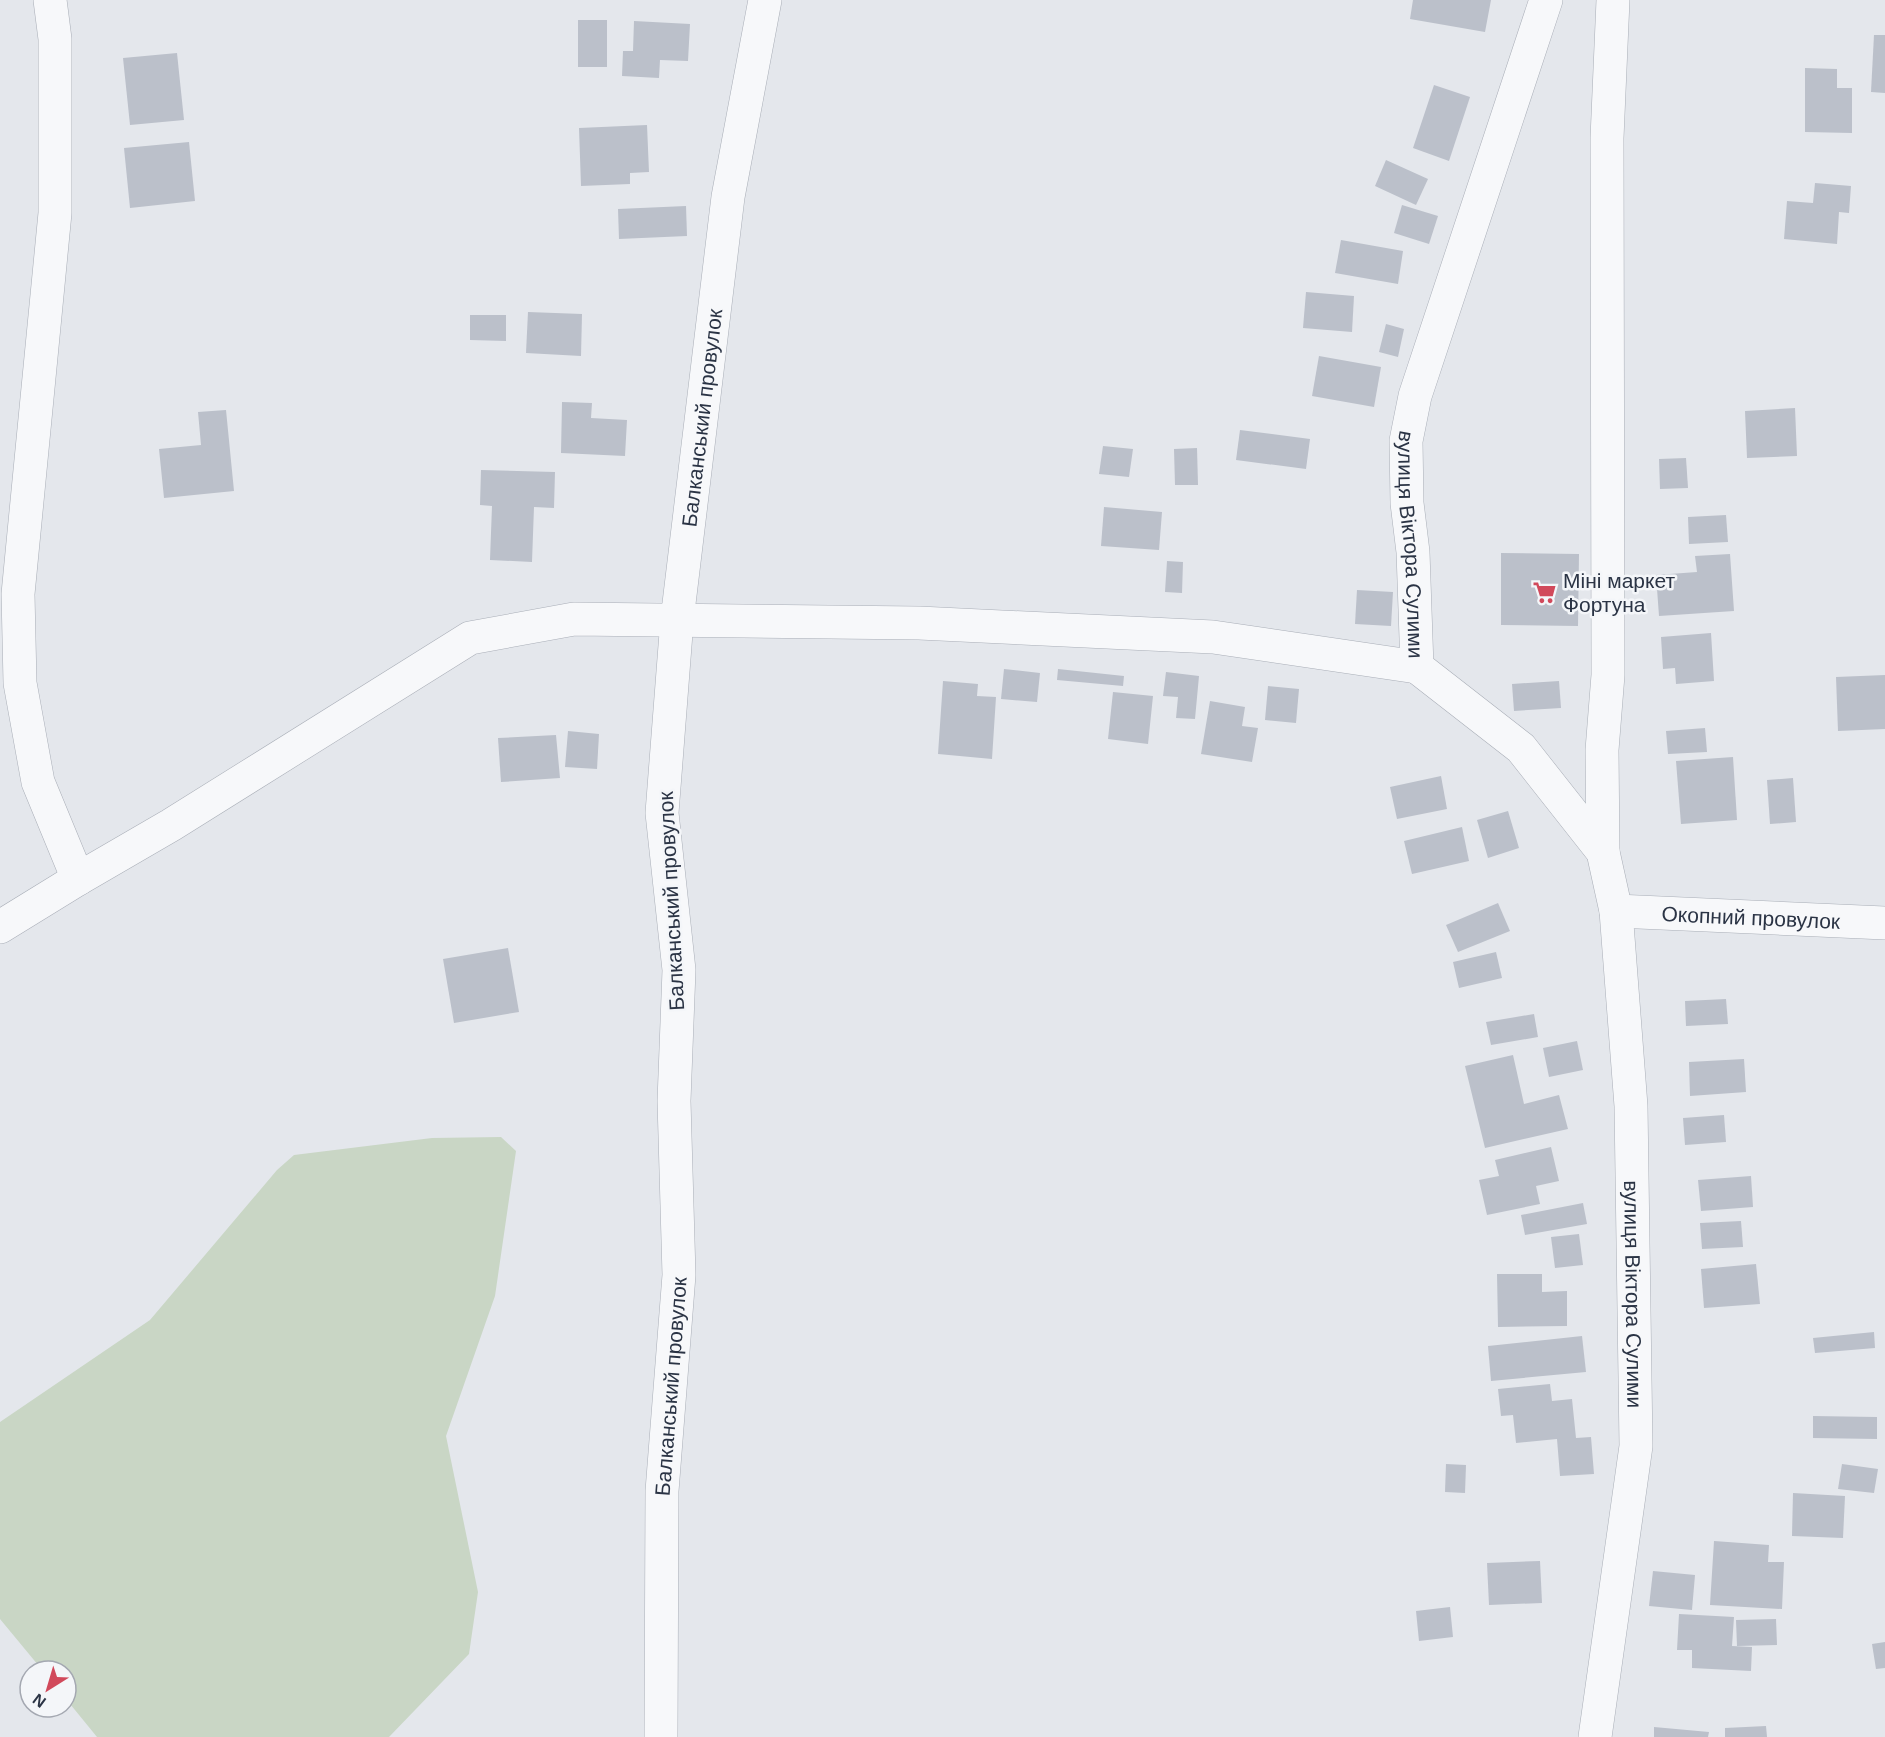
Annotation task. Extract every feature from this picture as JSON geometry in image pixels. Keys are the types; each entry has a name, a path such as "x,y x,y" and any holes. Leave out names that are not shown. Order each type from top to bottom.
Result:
{"street":[{"path":"50,0 55,39 55,213 9,585 20,682 38,782 78,879"},
{"name":"Балканський провулок","path":"661,1737 662,1491 679,1275 674,1101 679,970 662,813 677,620 728,197 765,0"},
{"name":"вулиця Віктора Сулими","path":"1546,0 1414,396 1406,441 1407,503 1413,552 1417,667 1521,748 1603,852"},
{"name":"вулиця Віктора Сулими","path":"1595,1737 1636,1446 1631,1106 1616,911 1603,852 1602,750 1608,675 1607,138 1613,0"},
{"path":"0,927 171,825 470,638 574,619 919,623 1212,638 1417,667"},
{"name":"Окопний провулок","path":"1616,911 1885,923"}],"green space":[{"path":"501,1137 516,1151 495,1296 446,1436 478,1592 469,1654 389,1737 97,1737 78,1714 78,1659 33,1659 0,1619 0,1422 150,1320 277,1170 294,1155 432,1138"}],"building":[{"path":"1413,0 1491,0 1485,32 1410,19"},
{"path":"578,20 607,20 607,67 578,67"},
{"path":"634,21 690,24 688,61 660,60 659,78 622,76 623,51 633,51"},
{"path":"1874,35 1885,35 1885,93 1871,92"},
{"path":"177,53 184,120 130,125 123,58"},
{"path":"1805,68 1837,69 1837,88 1852,88 1852,133 1805,132"},
{"path":"1434,85 1470,97 1449,161 1413,148"},
{"path":"647,125 649,172 630,173 630,184 581,186 579,128"},
{"path":"189,142 195,201 130,208 124,148"},
{"path":"1386,160 1428,179 1416,205 1375,186"},
{"path":"1815,183 1851,186 1849,213 1839,212 1837,244 1784,239 1787,201 1813,203"},
{"path":"1402,205 1438,216 1429,244 1394,233"},
{"path":"686,206 687,236 619,239 618,209"},
{"path":"1341,240 1403,251 1398,284 1335,273"},
{"path":"1306,292 1354,296 1352,332 1303,328"},
{"path":"528,312 582,314 581,356 526,353"},
{"path":"470,315 506,315 506,341 470,340"},
{"path":"1386,324 1404,329 1398,357 1379,352"},
{"path":"1319,356 1381,367 1374,407 1312,396"},
{"path":"562,402 592,403 591,418 627,420 625,456 561,453"},
{"path":"1795,408 1797,456 1747,458 1745,411"},
{"path":"226,410 234,491 164,498 159,449 201,445 198,412"},
{"path":"1240,430 1310,439 1306,469 1236,460"},
{"path":"1103,446 1133,449 1129,477 1099,474"},
{"path":"1197,448 1198,485 1175,485 1174,449"},
{"path":"1686,458 1688,488 1660,489 1659,459"},
{"path":"481,470 555,472 554,508 534,507 532,562 490,560 492,506 480,505"},
{"path":"1104,507 1162,512 1159,550 1101,546"},
{"path":"1726,515 1728,542 1689,544 1688,517"},
{"path":"1501,553 1579,554 1578,626 1501,625"},
{"path":"1730,554 1734,611 1659,616 1656,575 1697,572 1695,556"},
{"path":"1167,561 1183,562 1182,593 1165,592"},
{"path":"1357,590 1393,592 1391,626 1355,624"},
{"path":"1711,633 1714,681 1676,684 1675,668 1663,669 1661,637"},
{"path":"1004,669 1040,673 1037,702 1001,699"},
{"path":"1058,669 1124,676 1123,686 1057,680"},
{"path":"1166,672 1199,676 1195,719 1176,718 1178,697 1163,696"},
{"path":"1885,675 1885,729 1838,731 1836,677"},
{"path":"943,681 978,684 977,696 996,697 992,759 938,754"},
{"path":"1559,681 1561,708 1514,711 1512,684"},
{"path":"1268,686 1299,689 1296,723 1265,720"},
{"path":"1113,692 1153,696 1148,744 1108,739"},
{"path":"1210,701 1245,707 1242,726 1258,728 1252,762 1201,754"},
{"path":"1705,728 1707,752 1668,754 1666,731"},
{"path":"568,731 599,734 597,769 565,767"},
{"path":"556,735 560,778 501,782 498,738"},
{"path":"1733,757 1737,820 1681,824 1676,761"},
{"path":"1441,776 1447,809 1397,819 1390,787"},
{"path":"1793,778 1796,822 1770,824 1767,780"},
{"path":"1508,811 1519,848 1488,858 1477,820"},
{"path":"1462,827 1469,861 1412,874 1404,841"},
{"path":"1498,903 1510,931 1458,952 1446,925"},
{"path":"508,948 519,1012 454,1023 443,959"},
{"path":"1496,952 1502,978 1459,988 1453,962"},
{"path":"1726,999 1728,1024 1686,1026 1685,1001"},
{"path":"1534,1014 1538,1037 1491,1045 1486,1022"},
{"path":"1577,1041 1583,1070 1549,1077 1543,1048"},
{"path":"1513,1055 1524,1104 1559,1095 1568,1129 1485,1148 1465,1066"},
{"path":"1744,1059 1746,1092 1690,1096 1689,1062"},
{"path":"1724,1115 1726,1142 1685,1145 1683,1118"},
{"path":"1551,1147 1559,1181 1536,1186 1540,1204 1487,1215 1479,1180 1499,1176 1495,1160"},
{"path":"1751,1176 1753,1207 1701,1211 1698,1180"},
{"path":"1583,1203 1587,1224 1525,1235 1521,1215"},
{"path":"1741,1221 1743,1247 1702,1249 1700,1223"},
{"path":"1579,1234 1583,1265 1555,1268 1551,1237"},
{"path":"1756,1264 1760,1304 1704,1308 1701,1269"},
{"path":"1497,1274 1542,1274 1542,1292 1567,1291 1567,1326 1498,1327"},
{"path":"1874,1332 1875,1348 1815,1353 1813,1338"},
{"path":"1582,1336 1586,1372 1491,1381 1488,1346"},
{"path":"1550,1384 1552,1401 1572,1399 1576,1438 1591,1437 1594,1474 1560,1476 1557,1439 1516,1443 1513,1415 1501,1416 1498,1389"},
{"path":"1813,1416 1877,1417 1877,1439 1813,1438"},
{"path":"1446,1464 1466,1465 1465,1493 1445,1492"},
{"path":"1842,1464 1878,1469 1874,1493 1838,1489"},
{"path":"1793,1493 1845,1496 1843,1538 1792,1536"},
{"path":"1714,1541 1769,1545 1768,1562 1784,1562 1782,1609 1710,1605"},
{"path":"1540,1561 1542,1603 1489,1605 1487,1563"},
{"path":"1653,1571 1695,1575 1692,1610 1649,1606"},
{"path":"1450,1607 1453,1637 1419,1641 1416,1611"},
{"path":"1679,1614 1734,1617 1732,1646 1752,1647 1751,1671 1692,1668 1692,1650 1677,1650"},
{"path":"1776,1619 1777,1645 1737,1646 1736,1620"},
{"path":"1885,1642 1885,1668 1876,1669 1872,1644"},
{"path":"1766,1726 1767,1737 1725,1737 1725,1728"},
{"path":"1654,1727 1709,1732 1708,1737 1654,1737"}],"place":[{"name":"Міні маркет Фортуна","path":"1545,592"}]}
